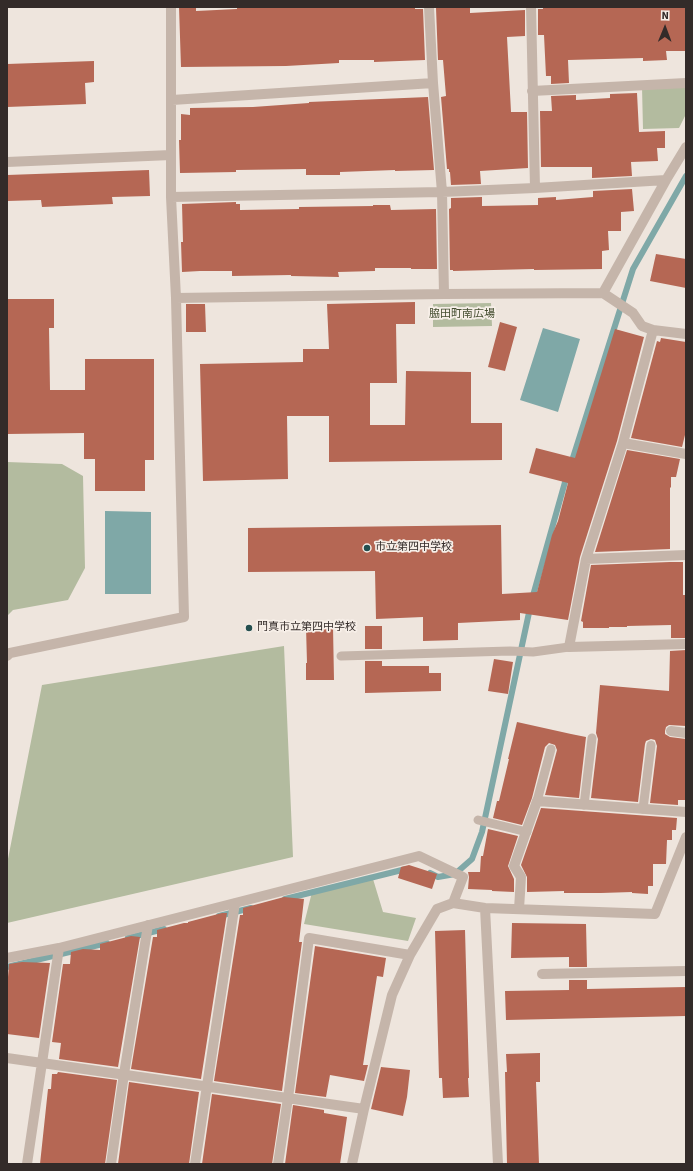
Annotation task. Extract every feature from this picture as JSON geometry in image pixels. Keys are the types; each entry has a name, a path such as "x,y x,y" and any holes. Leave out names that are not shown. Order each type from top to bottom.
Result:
{"street":[{"path":"7,656 10,653 184,618 176,298 171,197 172,7"},
{"path":"429,7 433,83 442,192 444,294"},
{"path":"530,7 536,188"},
{"path":"172,100 433,83"},
{"path":"532,91 686,83"},
{"path":"606,295 666,180 686,147"},
{"path":"7,162 171,155"},
{"path":"171,197 442,192 666,180"},
{"path":"176,298 444,294 606,295 633,313 642,326 653,330 686,334"},
{"path":"653,330 622,442 586,559 569,648 686,644"},
{"path":"622,442 686,454"},
{"path":"586,559 686,555"},
{"path":"671,731 686,733"},
{"path":"519,909 521,878 514,866 538,802 686,812"},
{"path":"352,1164 392,995 410,954 437,909 453,903 485,908 655,914 686,837"},
{"path":"7,958 59,948 419,856 463,877 453,903"},
{"path":"195,1164 235,903"},
{"path":"485,908 498,1164"},
{"path":"111,1164 148,925"},
{"path":"278,1164 309,938 410,954"},
{"path":"27,1164 59,948"},
{"path":"542,974 686,971"},
{"path":"7,1058 364,1109"}],"lane":[{"path":"341,656 510,651 533,652 569,648"},
{"path":"584,805 592,738"},
{"path":"643,809 651,745"},
{"path":"538,802 551,749"},
{"path":"478,820 526,832"}],"green space":[{"path":"686,85 686,114 679,128 643,129 642,87"},
{"name":"脇田町南広場","path":"491,303 492,326 433,327 433,304"},
{"path":"7,462 62,464 83,476 85,568 68,600 13,610 7,616"},
{"path":"284,646 293,857 7,923 7,864 42,685"},
{"path":"373,879 383,912 416,918 408,941 304,924 312,892"}],"water":[{"path":"543,328 580,339 558,412 520,400"},
{"path":"105,511 151,512 151,594 105,594"}],"building":[{"path":"179,7 196,7 196,11 237,9 237,7 415,7 415,9 423,9 425,60 374,62 374,60 339,60 339,63 286,66 181,67"},
{"path":"470,7 470,13 525,10 525,36 507,37 511,112 527,112 528,168 480,171 481,184 451,185 450,172 449,169 447,169 441,97 446,96 443,60 438,60 436,8"},
{"path":"543,7 686,7 686,51 666,51 667,60 643,61 643,58 568,60 569,83 551,84 551,76 546,76 544,35 538,35 538,9 543,9"},
{"path":"94,61 94,82 85,83 86,104 7,107 7,64"},
{"path":"637,93 639,132 665,131 665,148 657,148 658,161 631,162 632,176 592,178 592,167 541,167 540,111 552,111 551,96 576,95 576,100 610,98 610,94"},
{"path":"428,97 434,170 340,172 340,175 306,175 306,169 236,170 236,172 180,173 179,140 181,140 181,114 190,115 190,108 253,107 309,102"},
{"path":"149,170 150,196 112,197 113,204 42,207 41,200 7,201 7,175"},
{"path":"632,189 634,211 621,212 621,231 608,231 609,250 602,251 602,269 450,270 449,209 451,208 451,198 482,197 482,206 538,205 538,198 556,197 556,200 593,197 593,191"},
{"path":"236,202 236,204 240,204 240,210 299,209 299,207 373,205 390,205 391,210 436,209 437,269 375,268 375,271 338,272 339,277 291,275 232,276 232,271 182,272 182,204"},
{"path":"656,254 686,259 686,288 650,281"},
{"path":"7,299 54,299 54,328 49,328 50,390 85,390 85,359 154,359 154,460 145,460 145,491 95,491 95,459 84,459 84,433 7,434"},
{"path":"415,302 415,324 396,324 397,383 370,383 370,425 405,425 406,371 471,372 471,423 502,423 502,460 329,462 329,416 287,416 288,479 203,481 200,364 303,362 303,349 329,349 327,304"},
{"path":"186,304 205,304 206,332 186,332"},
{"path":"500,322 517,327 505,371 488,367"},
{"path":"615,329 644,337 617,441 580,557 568,620 520,613 520,620 458,623 458,640 423,641 423,617 376,619 375,571 248,572 248,528 501,525 502,594 537,592 568,483 529,473 536,448 575,458"},
{"path":"661,338 686,342 686,431 682,447 631,438 657,341 660,342"},
{"path":"627,450 680,459 676,477 671,477 670,549 595,552"},
{"path":"683,562 683,595 686,595 686,638 671,638 671,625 583,628 583,622 581,621 591,565"},
{"path":"365,626 382,626 382,649 365,649"},
{"path":"306,627 333,627 334,680 306,680"},
{"path":"686,650 686,726 669,725 666,727 665,734 670,737 686,739 686,800 678,800 678,805 650,803 657,746 655,740 651,739 646,741 645,744 638,802 591,798 598,739 596,733 600,685 669,691 670,651"},
{"path":"494,659 513,662 508,694 488,691"},
{"path":"365,661 382,661 382,666 429,666 429,673 441,673 441,691 365,693"},
{"path":"517,722 586,737 579,798 545,795 557,750 555,745 549,743 545,747 532,798 522,825 493,818 497,801 499,801"},
{"path":"541,808 677,818 676,830 672,830 672,840 667,840 666,864 653,864 653,886 648,886 648,894 632,892 527,892 527,877 521,865"},
{"path":"488,829 518,836 508,866 514,879 514,892 468,889 468,872 480,872 481,856 483,856"},
{"path":"409,865 437,874 432,889 398,878 401,867"},
{"path":"284,897 304,899 299,942 302,942 282,1091 214,1081 240,915 243,915 243,908"},
{"path":"227,913 201,1079 131,1069 153,937 157,937 157,930"},
{"path":"512,923 586,924 587,967 569,967 569,957 511,958"},
{"path":"465,930 469,1097 443,1098 442,1078 439,1078 435,931"},
{"path":"131,936 140,937 118,1067 59,1059 61,1043 52,1042 63,964 70,964 71,952 83,949 100,950 100,944"},
{"path":"315,946 386,958 383,977 377,976 363,1065 368,1065 364,1081 330,1075 326,1097 295,1093"},
{"path":"22,962 50,963 39,1038 7,1034 7,977 9,964"},
{"path":"569,980 587,980 587,989 686,987 686,1016 506,1020 505,991 569,990"},
{"path":"540,1053 540,1082 536,1082 539,1164 507,1164 506,1054"},
{"path":"381,1067 410,1070 403,1116 371,1109"},
{"path":"58,1072 117,1080 105,1164 40,1164 48,1089 51,1089 52,1074 57,1074"},
{"path":"129,1082 199,1092 189,1164 118,1164"},
{"path":"212,1094 281,1104 272,1164 202,1164"},
{"path":"293,1105 324,1110 324,1113 347,1117 340,1164 285,1164"}],"waterway":[{"path":"571,464 633,269 686,176"},
{"path":"532,599 567,475"},
{"path":"430,873 438,877 455,874 472,859 482,832 530,608"},
{"path":"285,899 406,869"},
{"path":"219,916 251,908"},
{"path":"128,938 164,929"},
{"path":"7,967 107,943"}],"place":[{"name":"市立第四中学校","path":"367,548"},
{"name":"門真市立第四中学校","path":"249,628"}]}
